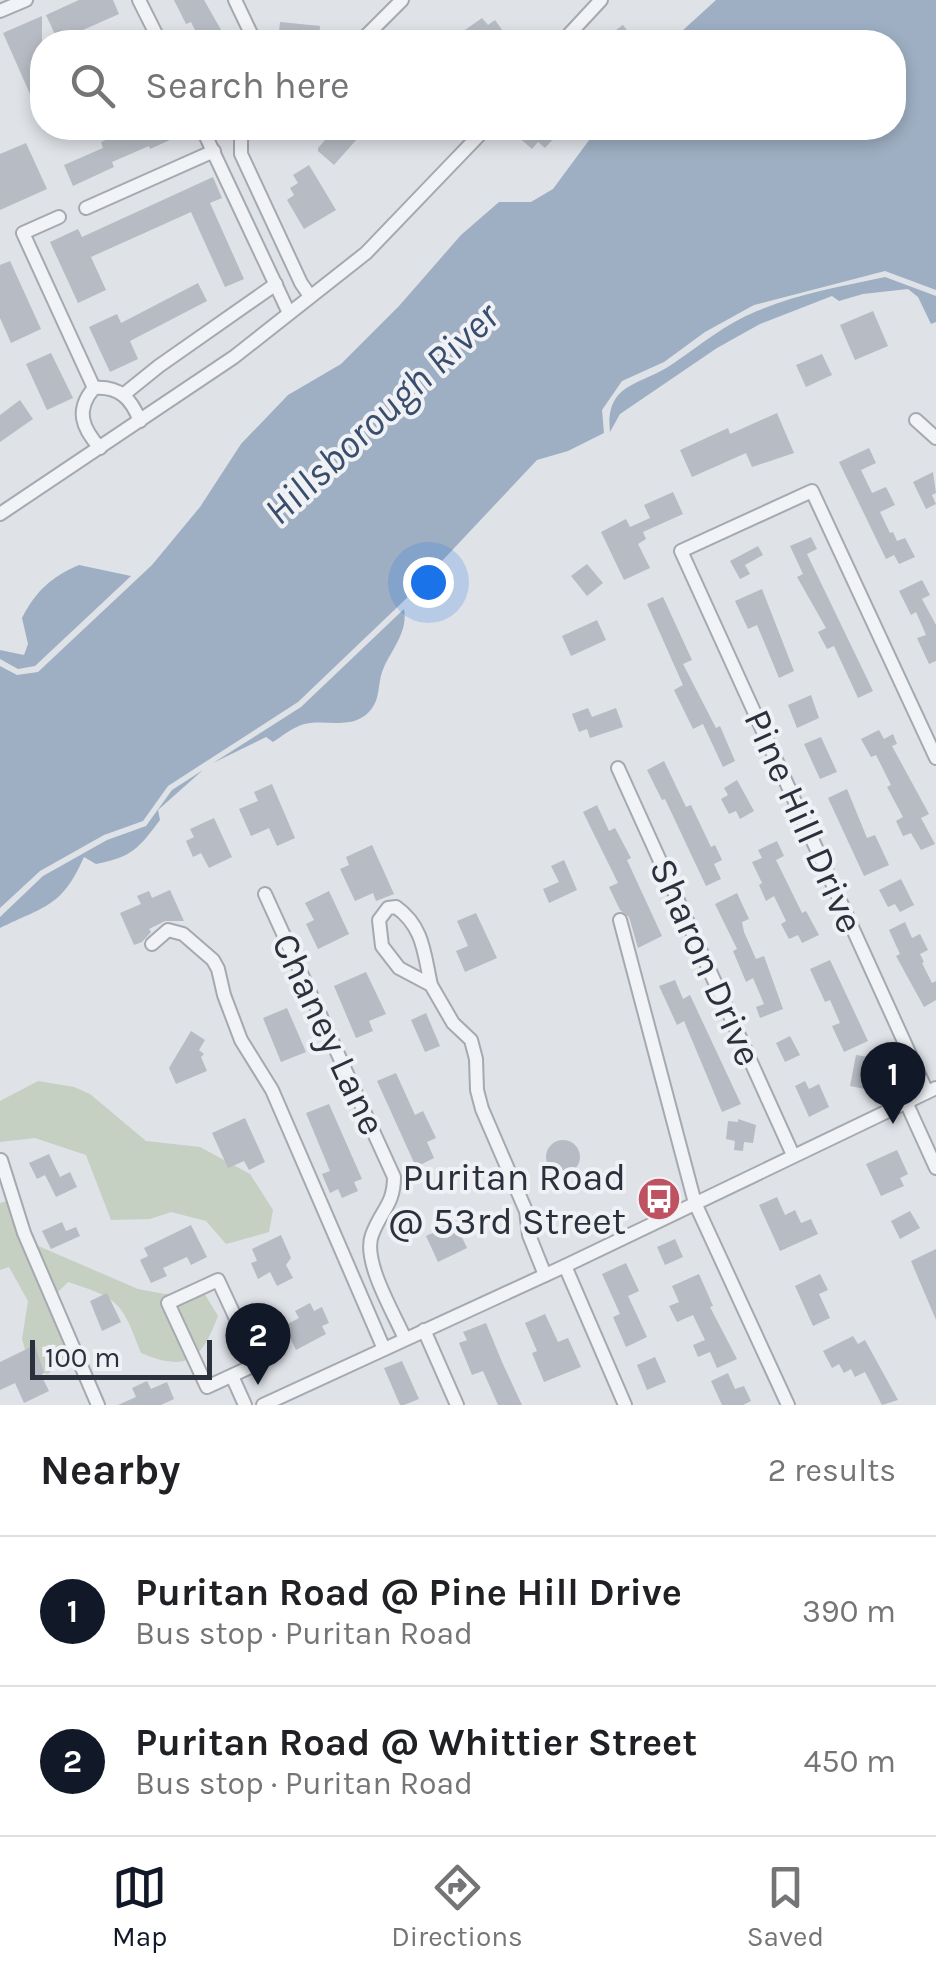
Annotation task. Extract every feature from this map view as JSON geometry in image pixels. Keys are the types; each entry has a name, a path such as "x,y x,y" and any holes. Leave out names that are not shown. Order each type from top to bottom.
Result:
{"street":[{"path":"0,12 26,0"},
{"path":"139,0 154,30"},
{"path":"235,0 249,30"},
{"path":"573,30 601,0"},
{"path":"371,30 398,2"},
{"path":"208,140 276,284 293,310"},
{"path":"241,140 241,154 310,296"},
{"path":"0,514 234,356 293,310 366,252 474,140"},
{"path":"86,208 214,152"},
{"path":"59,216 24,232 94,388"},
{"path":"124,395 276,284"},
{"path":"94,388 110,387 124,395 134,405 140,421"},
{"path":"94,388 82,407 82,421 87,434 100,448"},
{"path":"916,420 936,438"},
{"name":"Pine Hill Drive","path":"932,1090 682,550 812,491 936,758"},
{"name":"Sharon Drive","path":"618,768 793,1155"},
{"name":"Chaney Lane","path":"265,894 394,1177 394,1198 370,1240 371,1261 406,1339"},
{"path":"432,986 399,968 382,946 379,920 388,908 396,907 411,918 421,938 432,986 453,1023 470,1040 482,1109 526,1211 528,1234 546,1275"},
{"path":"620,920 696,1203 788,1405"},
{"path":"152,944 168,930 176,930 213,960 241,1040 272,1090 384,1349"},
{"path":"263,1405 292,1399 384,1349 932,1090"},
{"path":"906,1102 936,1168"},
{"path":"2,1160 24,1233 98,1405"},
{"path":"565,1266 625,1405"},
{"path":"218,1280 257,1364 232,1376 207,1387 168,1303 218,1280"},
{"path":"424,1330 458,1405"},
{"path":"232,1376 246,1405"}],"green space":[{"path":"38,1081 90,1094 146,1141 200,1147 250,1174 273,1210 269,1232 226,1244 206,1221 171,1212 150,1219 111,1220 86,1155 35,1138 0,1142 0,1101"},
{"path":"7,1201 69,1353 48,1374 31,1370 22,1339 28,1301 9,1267 0,1270 0,1203"},
{"path":"36,1245 138,1289 165,1294 204,1293 218,1316 205,1343 181,1362 141,1353 123,1312 109,1298 68,1282 57,1293"}],"water":[{"name":"Hillsborough River","path":"716,0 936,0 936,290 885,271 754,305 705,332 664,362 622,381 602,410 604,433 568,451 537,460 410,595 298,702 168,786 143,821 104,835 40,871 0,908 0,666 17,675 38,672 152,565 200,507 241,444 288,395 341,364 461,235 499,202 531,202 553,189 589,140 906,140 906,30 683,30"},
{"path":"885,277 936,296 936,322 931,324 918,297 908,289 839,301 832,296 760,324 717,348 620,414 610,432 610,416 619,395 734,322 788,300"},
{"path":"79,565 131,576 35,666 18,669 0,659 0,650 24,655 28,644 22,618 27,608 45,586"},
{"path":"404,609 402,632 382,672 376,701 367,714 350,722 301,725 273,742 266,737 213,763 301,707"},
{"path":"203,770 158,810 160,820 133,850 96,864 84,857 60,896 0,928 0,917 43,876 107,840 146,826 172,790"}],"building":[{"path":"79,0 113,0 119,14 83,30 53,30 46,15"},
{"path":"174,0 204,0 221,30 195,30 191,22 186,24"},
{"path":"42,16 42,30 30,30 30,94 3,33"},
{"path":"482,18 488,25 495,20 502,30 465,30"},
{"path":"280,22 320,26 320,30 279,30"},
{"path":"170,140 112,162 114,167 73,186 64,165 103,148 101,142"},
{"path":"325,140 356,140 334,165 318,148"},
{"path":"522,140 552,140 545,148 538,142 532,149"},
{"path":"26,143 47,189 0,210 0,154"},
{"path":"309,165 336,210 304,229 287,200 294,195 290,188 298,183 293,175"},
{"path":"213,177 222,198 210,203 244,279 225,287 191,212 91,257 106,290 78,303 50,242 78,229 82,237"},
{"path":"10,261 41,329 11,343 0,318 0,265"},
{"path":"198,283 207,301 130,341 138,359 110,372 89,327 117,314 121,323"},
{"path":"873,311 888,346 855,360 840,325"},
{"path":"51,353 73,398 47,410 26,364"},
{"path":"822,354 832,375 806,387 796,365"},
{"path":"20,400 33,419 0,442 0,415"},
{"path":"777,413 794,453 752,467 746,453 692,477 680,450 728,428 730,434"},
{"path":"869,448 876,463 861,470 872,493 886,487 895,505 880,512 890,533 897,541 905,538 915,557 899,564 894,555 886,559 839,462"},
{"path":"933,472 936,493 932,495 936,504 926,509 913,482"},
{"path":"673,492 683,514 643,532 646,539 638,544 650,568 624,580 601,532 626,519 630,527 650,518 644,505"},
{"path":"811,537 817,549 807,554 873,691 858,698 834,646 827,649 818,632 826,628 797,577 803,574 790,546"},
{"path":"758,546 763,555 745,565 750,574 740,579 730,561"},
{"path":"587,564 603,583 587,596 571,576"},
{"path":"922,580 930,595 922,599 936,625 936,661 929,664 917,638 926,635 916,612 911,615 899,591"},
{"path":"762,589 794,671 779,678 757,625 748,629 735,601"},
{"path":"663,597 692,660 683,664 716,728 720,726 735,761 723,767 703,724 693,729 674,690 683,685 647,604"},
{"path":"597,620 606,640 571,656 562,636"},
{"path":"811,695 819,718 797,728 788,705"},
{"path":"588,708 592,717 616,708 623,727 590,738 587,729 579,732 572,714"},
{"path":"879,730 884,739 893,734 897,744 892,746 929,814 921,818 935,844 921,850 911,833 903,836 896,821 903,817 887,787 891,785 876,755 871,757 861,739"},
{"path":"821,737 837,772 820,779 804,744"},
{"path":"664,761 686,807 691,805 711,847 715,845 722,860 714,864 721,879 706,886 647,770"},
{"path":"737,780 754,811 740,819 736,811 729,814 721,799 728,795 724,788"},
{"path":"272,784 295,838 277,846 269,828 251,836 239,809 258,801 254,792"},
{"path":"847,789 867,838 875,835 889,865 864,876 828,798"},
{"path":"597,805 609,831 615,828 631,858 627,860 662,936 638,948 629,917 620,910 609,887 618,883 583,812"},
{"path":"214,818 232,857 209,868 201,853 193,857 186,841 194,837 190,829"},
{"path":"777,841 784,856 776,860 802,913 806,911 819,935 802,943 798,935 789,939 781,924 786,921 774,896 766,901 752,862 762,858 758,850"},
{"path":"372,845 394,894 376,901 373,893 355,901 340,869 349,865 346,857"},
{"path":"564,860 577,890 549,903 543,889 559,882 551,866"},
{"path":"901,879 914,905 900,912 895,904 888,907 879,890"},
{"path":"170,890 184,921 165,921 149,929 151,932 142,942 134,945 120,913 141,904 137,896 149,891 152,898"},
{"path":"329,891 349,934 318,949 306,924 314,920 305,903"},
{"path":"737,893 749,919 742,922 744,932 756,959 764,956 783,1009 760,1018 756,1007 764,1004 753,978 746,982 733,951 737,949 715,904"},
{"path":"476,913 497,958 465,972 456,951 468,946 457,921"},
{"path":"905,922 912,938 920,934 928,950 920,954 922,963 932,983 936,981 936,1000 924,1007 896,956 900,954 889,930"},
{"path":"830,960 868,1041 844,1052 832,1026 840,1023 810,969"},
{"path":"366,972 386,1014 369,1021 373,1031 356,1038 334,986"},
{"path":"675,980 683,999 690,995 741,1104 722,1112 684,1021 677,1025 659,986"},
{"path":"287,1008 306,1052 281,1062 263,1018"},
{"path":"426,1013 440,1046 425,1052 411,1020"},
{"path":"191,1031 205,1040 199,1050 204,1054 201,1057 207,1071 176,1084 169,1068"},
{"path":"790,1036 800,1055 785,1062 776,1043"},
{"path":"856,1055 876,1058 870,1090 850,1086"},
{"path":"396,1073 415,1115 423,1111 436,1138 427,1142 434,1158 416,1167 377,1081"},
{"path":"805,1081 809,1089 819,1084 829,1107 809,1117 795,1086"},
{"path":"329,1104 362,1179 354,1182 358,1191 342,1198 338,1189 330,1193 322,1174 330,1171 306,1113"},
{"path":"245,1118 265,1162 249,1170 244,1161 228,1168 212,1133"},
{"path":"738,1119 756,1125 753,1143 744,1142 743,1151 734,1150 735,1141 726,1139 728,1121"},
{"path":"563,1140 575,1145 580,1157 575,1169 563,1174 551,1169 546,1157 551,1145"},
{"path":"897,1150 908,1174 900,1178 904,1186 881,1196 866,1164"},
{"path":"49,1154 60,1177 70,1172 77,1187 56,1197 45,1175 37,1179 29,1163"},
{"path":"777,1197 785,1215 795,1210 801,1223 811,1219 818,1234 780,1251 759,1205"},
{"path":"910,1211 920,1228 900,1239 891,1221"},
{"path":"62,1222 66,1231 76,1227 80,1236 51,1249 42,1231"},
{"path":"455,1223 467,1248 438,1262 426,1236"},
{"path":"191,1225 207,1257 191,1265 187,1257 163,1268 167,1276 151,1283 140,1260 148,1256 144,1248"},
{"path":"281,1235 291,1258 286,1265 293,1278 277,1286 270,1272 258,1279 251,1263 257,1261 252,1249"},
{"path":"675,1239 683,1257 665,1265 657,1247"},
{"path":"936,1249 936,1320 911,1261"},
{"path":"626,1263 639,1291 628,1296 647,1337 626,1347 613,1317 620,1314 602,1274"},
{"path":"699,1274 713,1306 710,1307 737,1359 717,1368 710,1352 698,1357 693,1345 705,1340 693,1315 677,1322 669,1306 679,1302 672,1286"},
{"path":"820,1274 828,1290 819,1294 830,1318 813,1326 795,1286"},
{"path":"107,1293 121,1322 102,1331 90,1301"},
{"path":"310,1303 314,1311 322,1307 329,1323 322,1326 326,1334 296,1350 284,1326 299,1318 295,1311"},
{"path":"545,1314 558,1342 568,1338 581,1367 544,1382 525,1323"},
{"path":"486,1323 522,1405 498,1405 483,1371 472,1375 459,1343 467,1340 463,1332"},
{"path":"853,1336 858,1344 865,1340 898,1400 882,1405 865,1372 855,1377 851,1369 844,1373 839,1364 832,1368 823,1351"},
{"path":"35,1345 49,1391 24,1403 15,1383 0,1390 0,1362"},
{"path":"655,1357 666,1382 647,1390 637,1365"},
{"path":"402,1361 419,1399 400,1405 384,1368"},
{"path":"728,1373 735,1389 744,1386 751,1401 722,1405 711,1381"},
{"path":"147,1381 151,1389 167,1382 174,1399 161,1405 118,1405 136,1397 132,1388"}],"place":[{"name":"Puritan Road @ Pine Hill Drive","path":"893,1124"},
{"name":"Puritan Road @ 53rd Street","path":"659,1199"},
{"name":"Puritan Road @ Whittier Street","path":"258,1385"}]}
